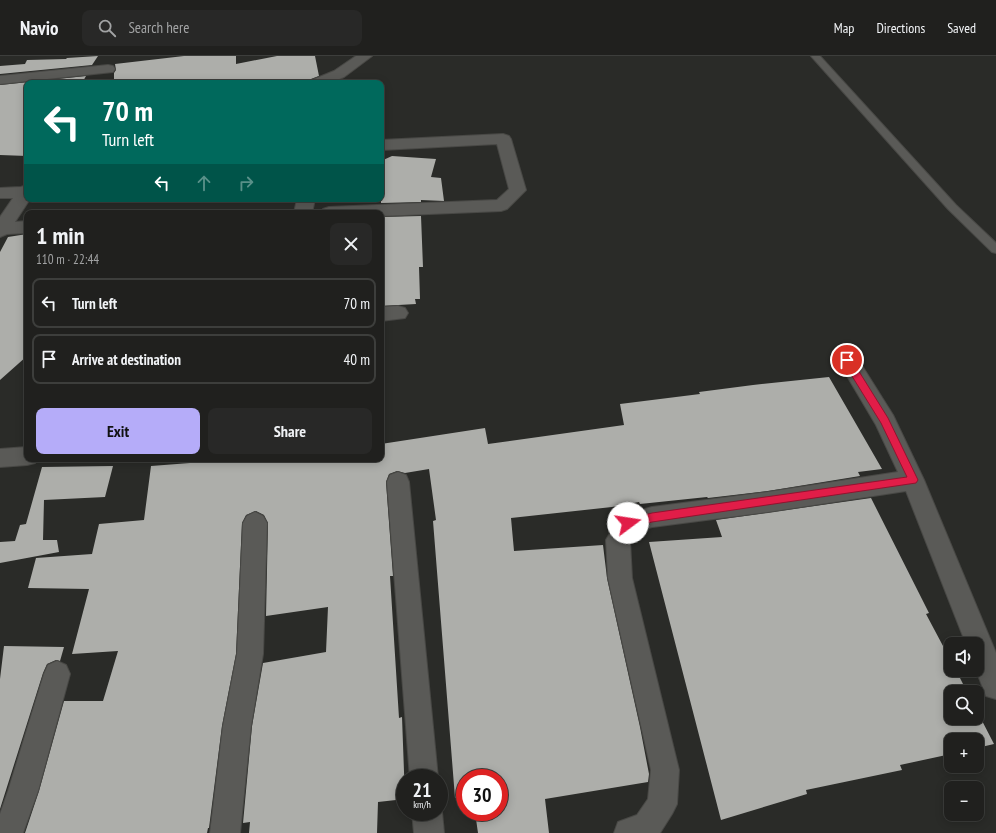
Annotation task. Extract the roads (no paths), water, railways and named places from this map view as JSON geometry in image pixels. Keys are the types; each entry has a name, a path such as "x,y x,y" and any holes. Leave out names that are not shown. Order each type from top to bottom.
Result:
{"street":[{"path":"100,80 116,56"},
{"path":"324,80 339,74 365,56"},
{"path":"0,80 108,69"},
{"path":"384,145 503,139 518,190 501,205 384,210"},
{"path":"0,193 24,191"},
{"path":"1,230 24,196"},
{"path":"1,230 24,227"},
{"path":"847,360 885,421 913,480 996,686"},
{"path":"0,458 24,455"},
{"path":"629,833 647,826 662,804 665,770 620,578 618,540 628,523 652,517 913,480"},
{"path":"398,482 423,769"},
{"path":"225,833 237,726 250,654 255,523"},
{"path":"8,833 23,792 57,674"},
{"path":"428,821 429,833"}],"lane":[{"path":"815,56 952,207 996,249"}]}
